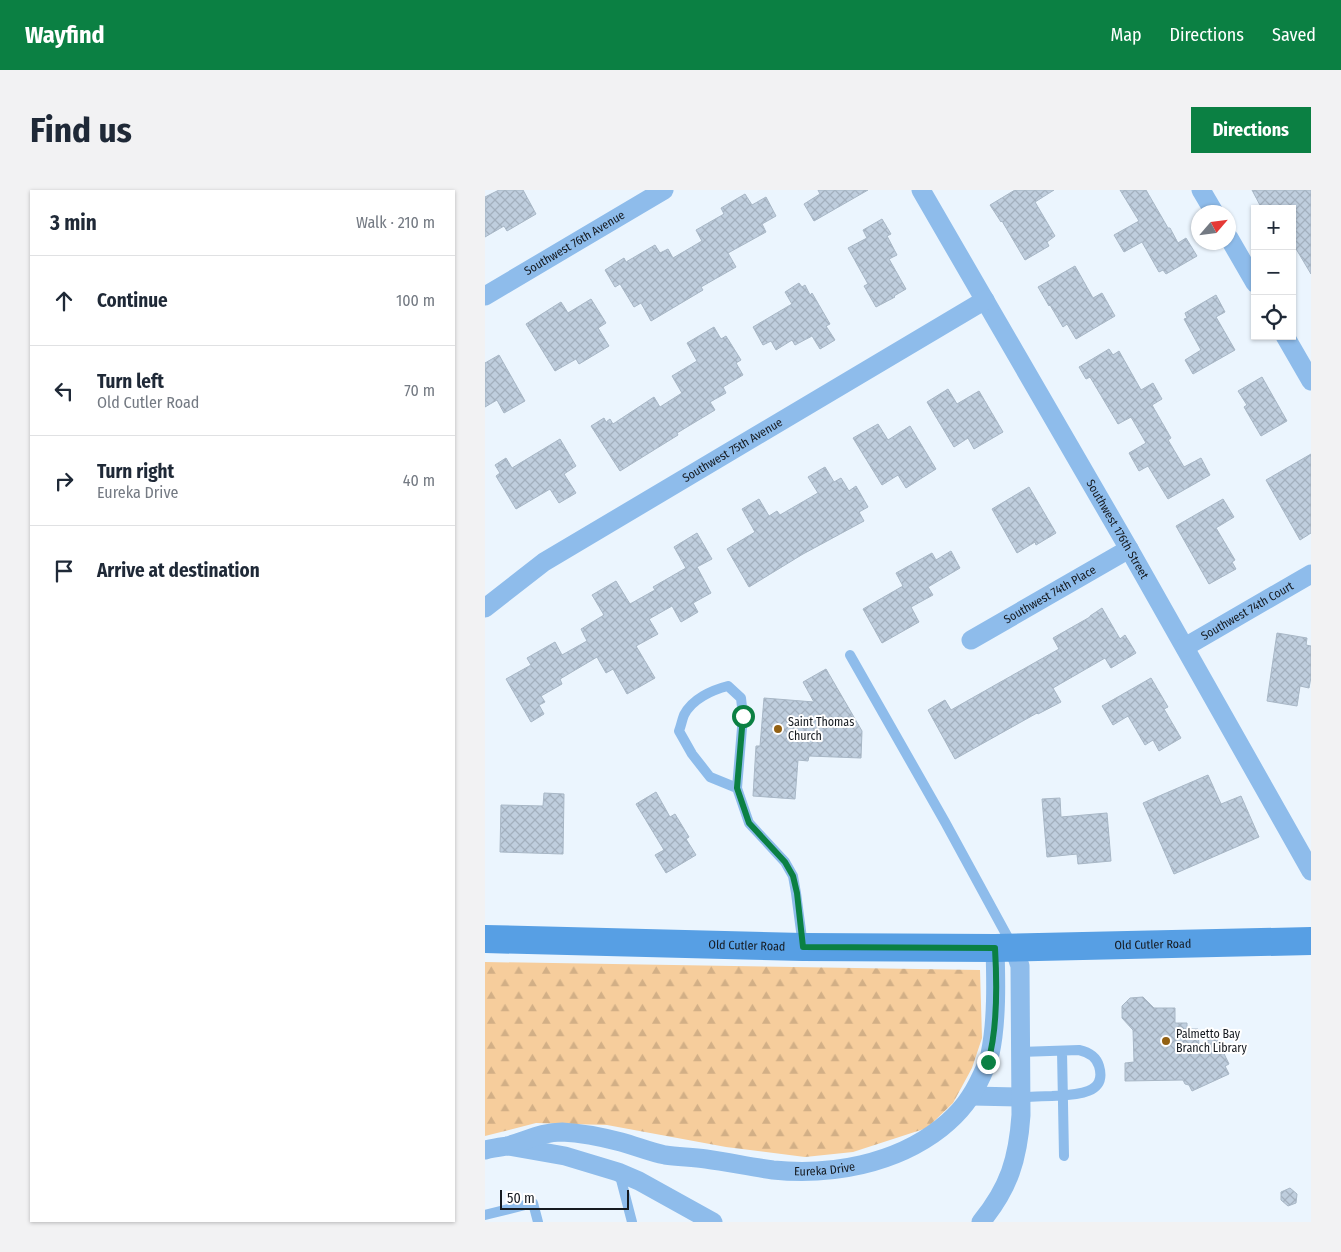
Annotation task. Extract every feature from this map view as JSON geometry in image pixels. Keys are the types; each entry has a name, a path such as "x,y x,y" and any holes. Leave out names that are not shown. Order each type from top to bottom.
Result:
{"main road":[{"name":"Old Cutler Road","path":"485,940 803,947 1004,948 1311,940"}],"street":[{"name":"Southwest 76th Avenue","path":"485,296 664,190"},
{"name":"Southwest 176th Street","path":"921,190 1129,549 1311,871"},
{"path":"1201,190 1210,205"},
{"path":"1236,250 1251,276"},
{"name":"Southwest 75th Avenue","path":"485,608 531,571 552,557 985,300"},
{"path":"1287,340 1311,381"},
{"name":"Southwest 74th Place","path":"971,640 1129,549"},
{"name":"Southwest 74th Court","path":"1185,647 1311,574"},
{"path":"981,1222 1001,1193 1015,1161 1020,1132 1020,966 1004,948"},
{"name":"Eureka Drive","path":"485,1150 508,1146 543,1134 560,1132 582,1134 622,1142 666,1155 774,1170 835,1169 874,1162 919,1143 944,1125 965,1106 988,1062 991,1052 995,1006 1004,948"},
{"path":"991,1052 1020,1052"},
{"path":"971,1096 1021,1097"},
{"path":"618,1172 622,1142"},
{"name":"Eureka Drive","path":"508,1146 565,1156 618,1172 639,1181 713,1222"}],"lane":[{"path":"850,655 973,873 1004,948"},
{"path":"737,788 710,777 692,754 679,731 684,714 697,700 715,689 728,686 741,698 743,716 737,788 749,823 785,862 793,876 797,893 803,947"},
{"path":"1020,1052 1079,1050 1087,1052 1099,1064 1101,1073 1099,1082 1088,1092 1021,1097"},
{"path":"1062,1051 1064,1156"},
{"path":"618,1172 632,1222"},
{"path":"485,1215 533,1203 538,1222"}],"green space":[{"path":"485,962 980,970 982,1038 972,1068 953,1103 927,1128 853,1152 805,1157 726,1147 607,1125 536,1123 485,1136"}],"building":[{"path":"499,190 523,190 536,214 507,231 504,226 485,237 485,197"},
{"path":"818,190 868,190 814,221 804,204 820,194"},
{"path":"1015,190 1054,190 1035,202 1055,236 1047,242 1049,246 1025,260 1002,221 990,205"},
{"path":"1120,190 1146,190 1178,243 1186,238 1191,250 1193,250 1197,256 1166,274 1163,270 1159,272 1142,242 1124,252 1114,235 1139,221"},
{"path":"1252,190 1311,190 1311,274 1296,249 1296,205 1260,205"},
{"path":"745,194 752,205 766,197 776,216 762,224 766,232 728,253 736,267 701,287 703,290 651,321 641,303 634,307 620,284 615,287 605,270 624,258 626,262 655,245 660,253 668,249 673,258 702,241 696,230 724,214 721,208"},
{"path":"882,219 891,234 887,236 897,255 889,259 906,289 876,307 864,286 868,284 848,248 867,238 863,230"},
{"path":"1075,266 1093,298 1102,293 1115,316 1076,339 1067,324 1063,327 1038,287"},
{"path":"799,283 802,287 805,285 810,295 812,293 830,324 826,326 835,340 820,349 812,336 795,345 792,340 776,350 771,341 763,345 753,327 792,304 785,292"},
{"path":"1216,295 1225,312 1216,317 1235,350 1193,374 1185,360 1201,350 1184,319 1187,318 1185,313"},
{"path":"591,299 606,323 598,328 609,346 579,364 576,359 555,371 526,324 561,302 568,313"},
{"path":"714,327 721,339 726,336 741,360 736,363 743,375 723,387 726,393 710,402 715,410 620,471 591,426 604,418 606,422 610,419 613,424 654,397 660,407 682,393 672,376 697,361 687,343"},
{"path":"1109,349 1113,355 1119,351 1141,390 1153,383 1162,399 1152,405 1171,438 1168,440 1184,467 1201,458 1210,475 1168,499 1148,466 1139,471 1129,453 1146,443 1131,417 1118,424 1090,377 1086,379 1079,367"},
{"path":"499,355 525,401 504,413 497,400 485,407 485,363"},
{"path":"1262,377 1287,421 1261,436 1244,407 1247,405 1238,391"},
{"path":"948,389 957,404 979,391 1003,432 974,449 968,438 954,447 927,402"},
{"path":"878,424 888,440 910,426 936,469 906,488 898,475 882,485 853,438"},
{"path":"560,439 576,466 564,474 576,493 559,503 550,489 516,509 496,476 500,473 495,465 506,458 512,468"},
{"path":"1311,454 1311,533 1300,540 1266,480"},
{"path":"825,467 834,482 841,478 849,491 856,486 868,507 859,512 864,521 803,554 749,587 727,549 755,532 742,509 759,499 769,516 777,511 780,515 818,493 808,477"},
{"path":"1029,487 1056,533 1036,545 1035,542 1017,553 992,509"},
{"path":"1223,499 1234,517 1216,528 1235,560 1232,562 1236,569 1209,584 1176,526"},
{"path":"697,533 712,559 697,567 711,593 693,603 698,612 681,622 672,606 649,619 658,634 636,646 655,678 627,694 613,669 606,673 597,657 560,679 562,684 541,696 545,702 539,705 544,714 531,722 506,679 531,665 527,658 555,642 562,655 587,641 581,629 604,615 592,595 616,581 630,604 655,590 653,587 686,568 674,547"},
{"path":"951,551 960,568 928,587 933,595 911,607 919,622 882,643 863,609 903,586 896,573 932,553 936,560"},
{"path":"1102,608 1120,639 1125,635 1136,653 1111,668 1105,658 1053,688 1061,702 1037,713 955,759 928,710 945,700 951,710 1059,649 1053,638"},
{"path":"1277,633 1307,638 1306,645 1311,646 1309,688 1300,686 1297,706 1267,701"},
{"path":"826,669 862,731 861,758 809,756 808,761 798,760 795,799 753,796 756,746 760,746 764,698 814,702 803,682"},
{"path":"1151,678 1168,707 1164,709 1181,738 1159,751 1153,740 1145,745 1128,716 1113,725 1102,706"},
{"path":"1208,775 1221,804 1241,796 1259,837 1174,874 1143,803"},
{"path":"656,792 670,817 675,814 689,837 686,839 696,855 666,873 655,855 664,850 636,804"},
{"path":"544,793 564,794 563,854 500,852 501,805 543,806"},
{"path":"1060,798 1061,817 1107,813 1111,861 1078,864 1077,854 1047,857 1042,799"},
{"name":"Palmetto Bay Branch Library","path":"1143,997 1154,1008 1175,1008 1175,1023 1187,1023 1187,1029 1198,1029 1199,1045 1216,1037 1229,1064 1225,1066 1229,1074 1192,1091 1183,1080 1125,1081 1125,1063 1134,1062 1133,1030 1122,1018 1122,1006 1130,998"},
{"path":"1290,1188 1297,1194 1296,1203 1288,1206 1281,1200 1281,1192"}],"place":[{"name":"Saint Thomas Church","path":"778,729"},
{"name":"Palmetto Bay Branch Library","path":"1166,1041"}],"route":[{"path":"743,716 737,788 749,823 785,862 793,876 797,893 803,947 995,948 995,1006 991,1052 988,1062"}]}
